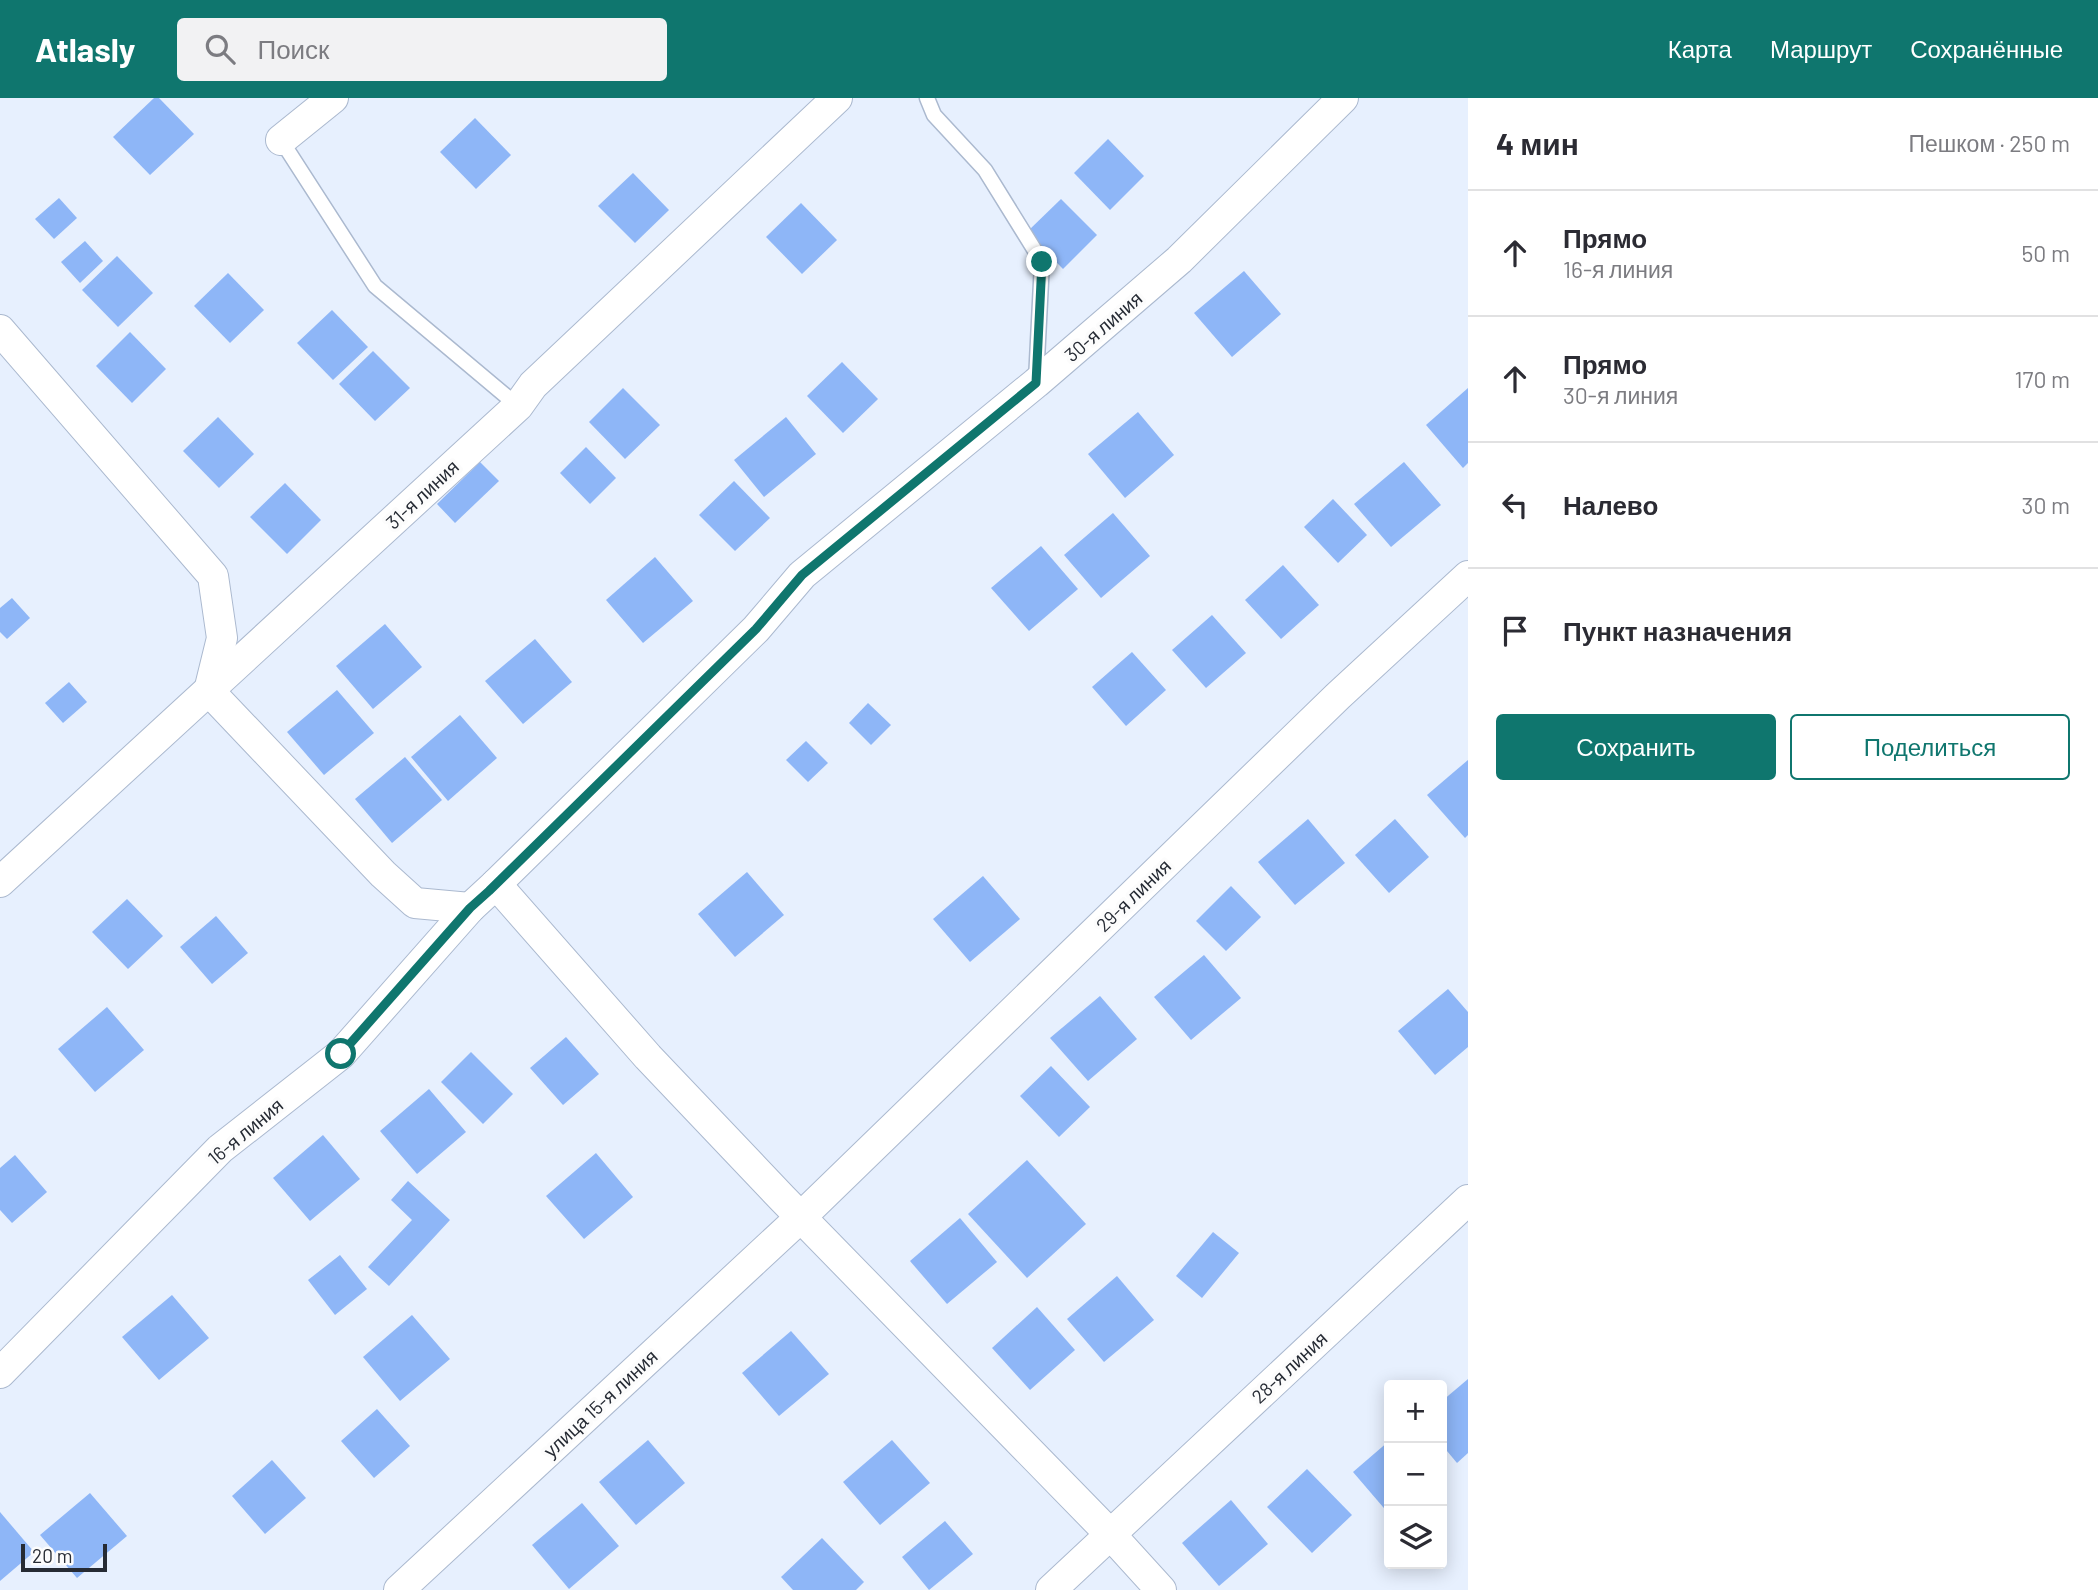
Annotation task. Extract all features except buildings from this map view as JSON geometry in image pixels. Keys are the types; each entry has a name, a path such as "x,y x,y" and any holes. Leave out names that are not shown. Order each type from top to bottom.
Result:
{"street":[{"name":"31-я линия","path":"0,882 518,405 533,385 837,98"},
{"name":"30-я линия","path":"485,894 756,629 802,575 1036,383 1179,260 1343,98"},
{"path":"282,140 317,106"},
{"path":"0,330 213,576 222,638 209,691 383,874 415,903 485,894 648,1057 1161,1590"},
{"name":"29-я линия","path":"801,1217 1338,696 1468,576"},
{"name":"16-я линия","path":"0,1373 220,1149 341,1054 485,894"},
{"name":"28-я линия","path":"1051,1590 1468,1200"},
{"name":"улица 15-я линия","path":"399,1590 801,1217"}],"lane":[{"path":"927,98 934,115 985,170 1042,262 1036,383"},
{"path":"282,140 375,286 518,405"}],"route":[{"path":"341,1054 470,908 756,629 802,575 1036,383 1042,262"}]}
